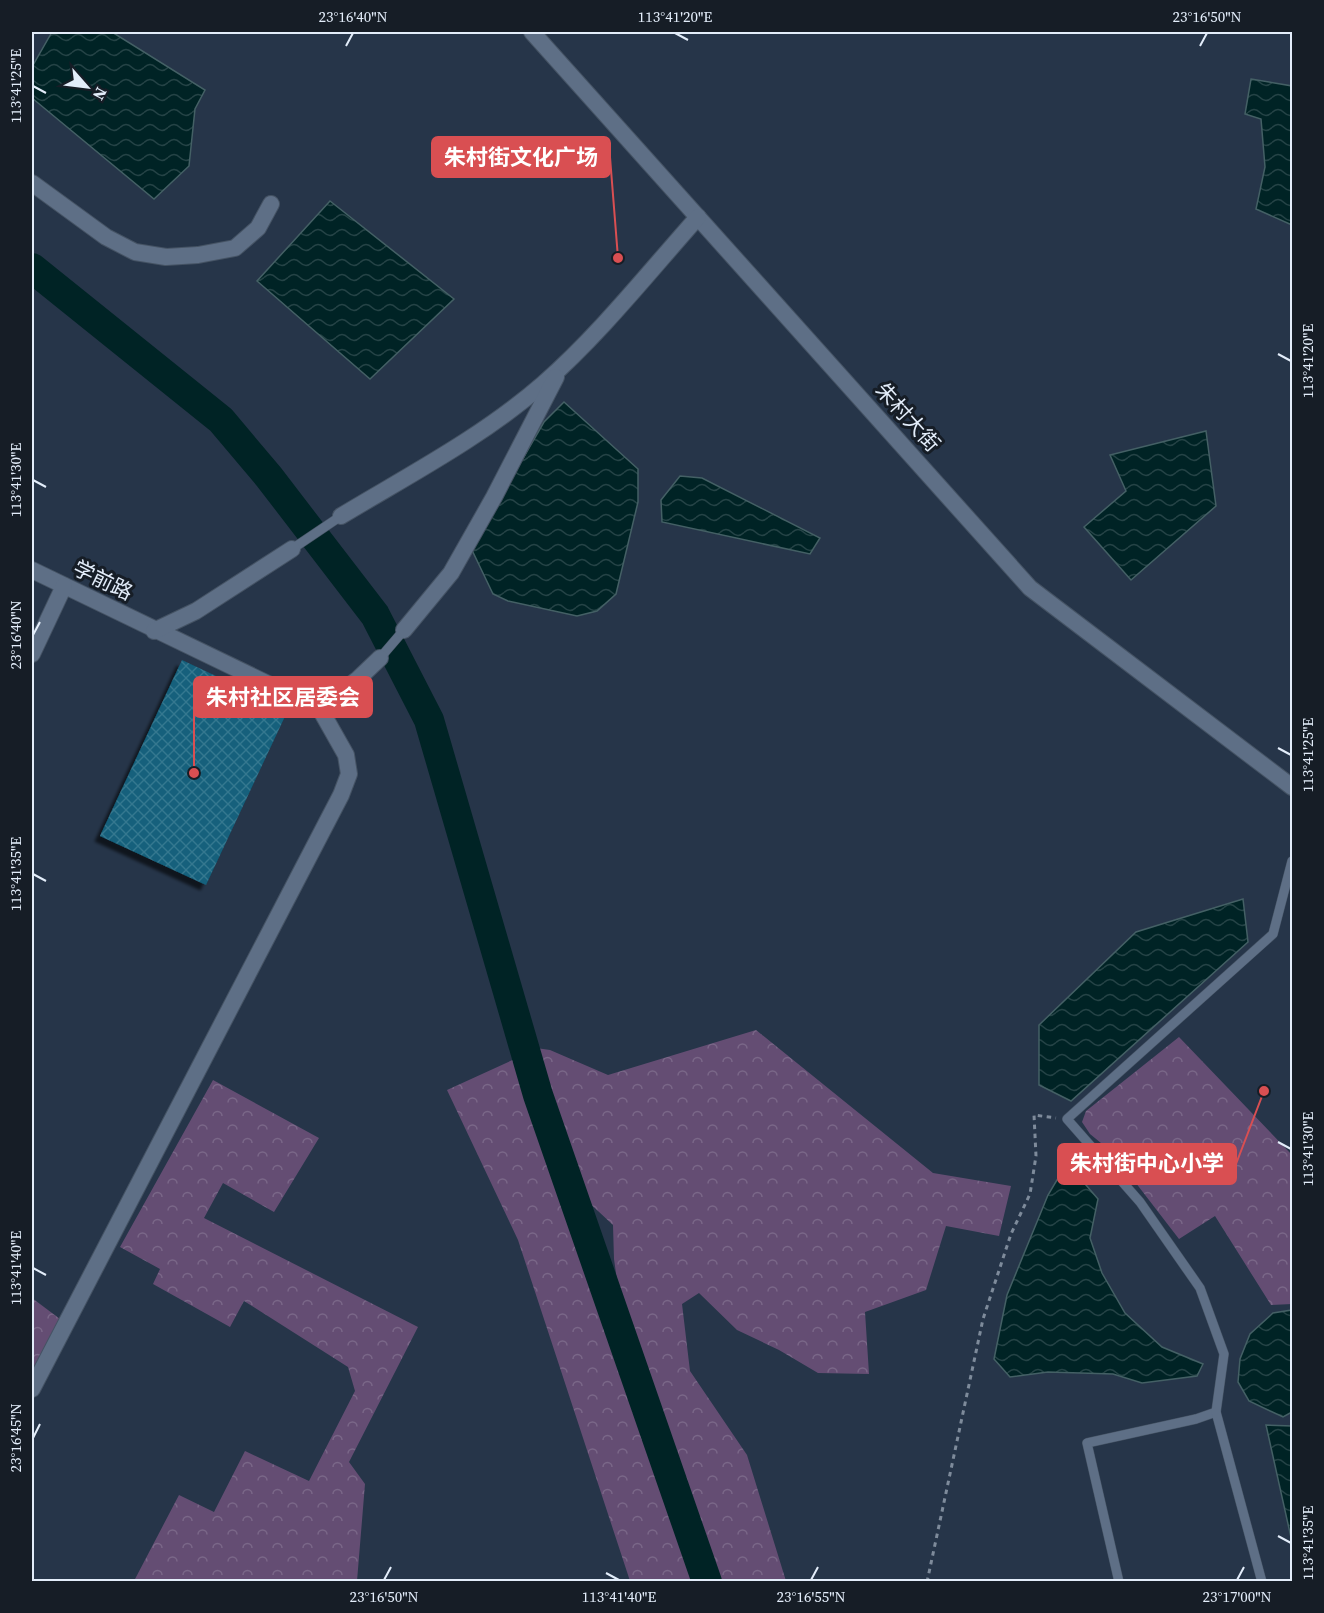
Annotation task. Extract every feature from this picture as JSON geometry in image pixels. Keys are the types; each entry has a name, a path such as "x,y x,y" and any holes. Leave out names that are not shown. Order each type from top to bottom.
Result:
{"street":[{"name":"朱村大街","path":"532,32 1030,588 1293,787"},
{"path":"32,183 106,237 135,252 166,257 198,255 235,248 258,228 271,204"},
{"path":"341,516 499,419 580,349 698,217"},
{"path":"404,630 451,573 494,497 561,366"},
{"path":"154,631 196,611 292,549"},
{"name":"学前路","path":"32,570 320,710"},
{"path":"32,654 64,586"},
{"path":"32,1389 341,795 349,774 346,755 320,710 380,658"}],"lane":[{"path":"292,549 341,516"},
{"path":"380,658 404,630"},
{"path":"1262,1581 1216,1412 1224,1354 1200,1288 1140,1202 1067,1119 1273,934 1293,861"},
{"path":"1119,1581 1087,1443 1196,1419 1216,1412"}],"path":[{"path":"927,1581 983,1319 1011,1234 1030,1194 1036,1156 1034,1115 1067,1119"}],"green space":[{"path":"756,1030 933,1173 1011,1186 999,1236 946,1226 926,1290 865,1312 869,1374 818,1373 779,1350 737,1330 699,1293 682,1304 690,1371 747,1455 786,1581 717,1581 620,1301 614,1259 613,1225 583,1197 529,1047 550,1050 608,1075"},
{"path":"1179,1037 1292,1155 1292,1304 1271,1305 1215,1216 1179,1239 1112,1152 1090,1134 1082,1122 1086,1111"},
{"path":"519,1057 699,1581 630,1581 518,1240 447,1090"},
{"path":"213,1080 319,1138 274,1212 223,1183 204,1218 418,1327 349,1462 365,1484 357,1581 134,1581 179,1495 214,1512 245,1451 309,1481 355,1391 348,1367 244,1301 230,1327 153,1284 160,1269 120,1247"},
{"path":"32,1298 60,1319 32,1373"}],"water":[{"path":"52,32 112,32 205,90 195,109 189,166 154,199 32,98 32,67"},
{"path":"1251,79 1292,86 1292,225 1256,209 1265,167 1261,119 1245,114"},
{"path":"330,201 454,299 370,379 257,281"},
{"path":"564,402 638,469 638,502 616,594 597,611 577,616 508,601 493,594 471,548 544,422"},
{"path":"1206,431 1216,506 1131,580 1084,527 1126,491 1110,455"},
{"path":"680,476 702,478 820,538 810,554 662,522 661,500"},
{"path":"1243,899 1248,942 1071,1101 1039,1085 1039,1025 1136,932"},
{"path":"1067,1163 1098,1199 1090,1238 1102,1273 1125,1313 1162,1347 1203,1364 1197,1376 1142,1383 1113,1374 1048,1372 1010,1377 994,1359 1007,1295 1048,1195"},
{"path":"1292,1310 1292,1412 1283,1417 1249,1401 1238,1382 1240,1359 1250,1334 1273,1313"},
{"path":"1266,1425 1292,1426 1292,1542"}],"building":[{"path":"182,660 288,710 206,885 100,836"}],"waterway":[{"path":"32,268 221,420 269,477 375,615 429,720 538,1095 707,1582"}],"place":[{"name":"朱村街文化广场","path":"618,258"},
{"name":"朱村社区居委会","path":"194,773"},
{"name":"朱村街中心小学","path":"1264,1091"}]}
